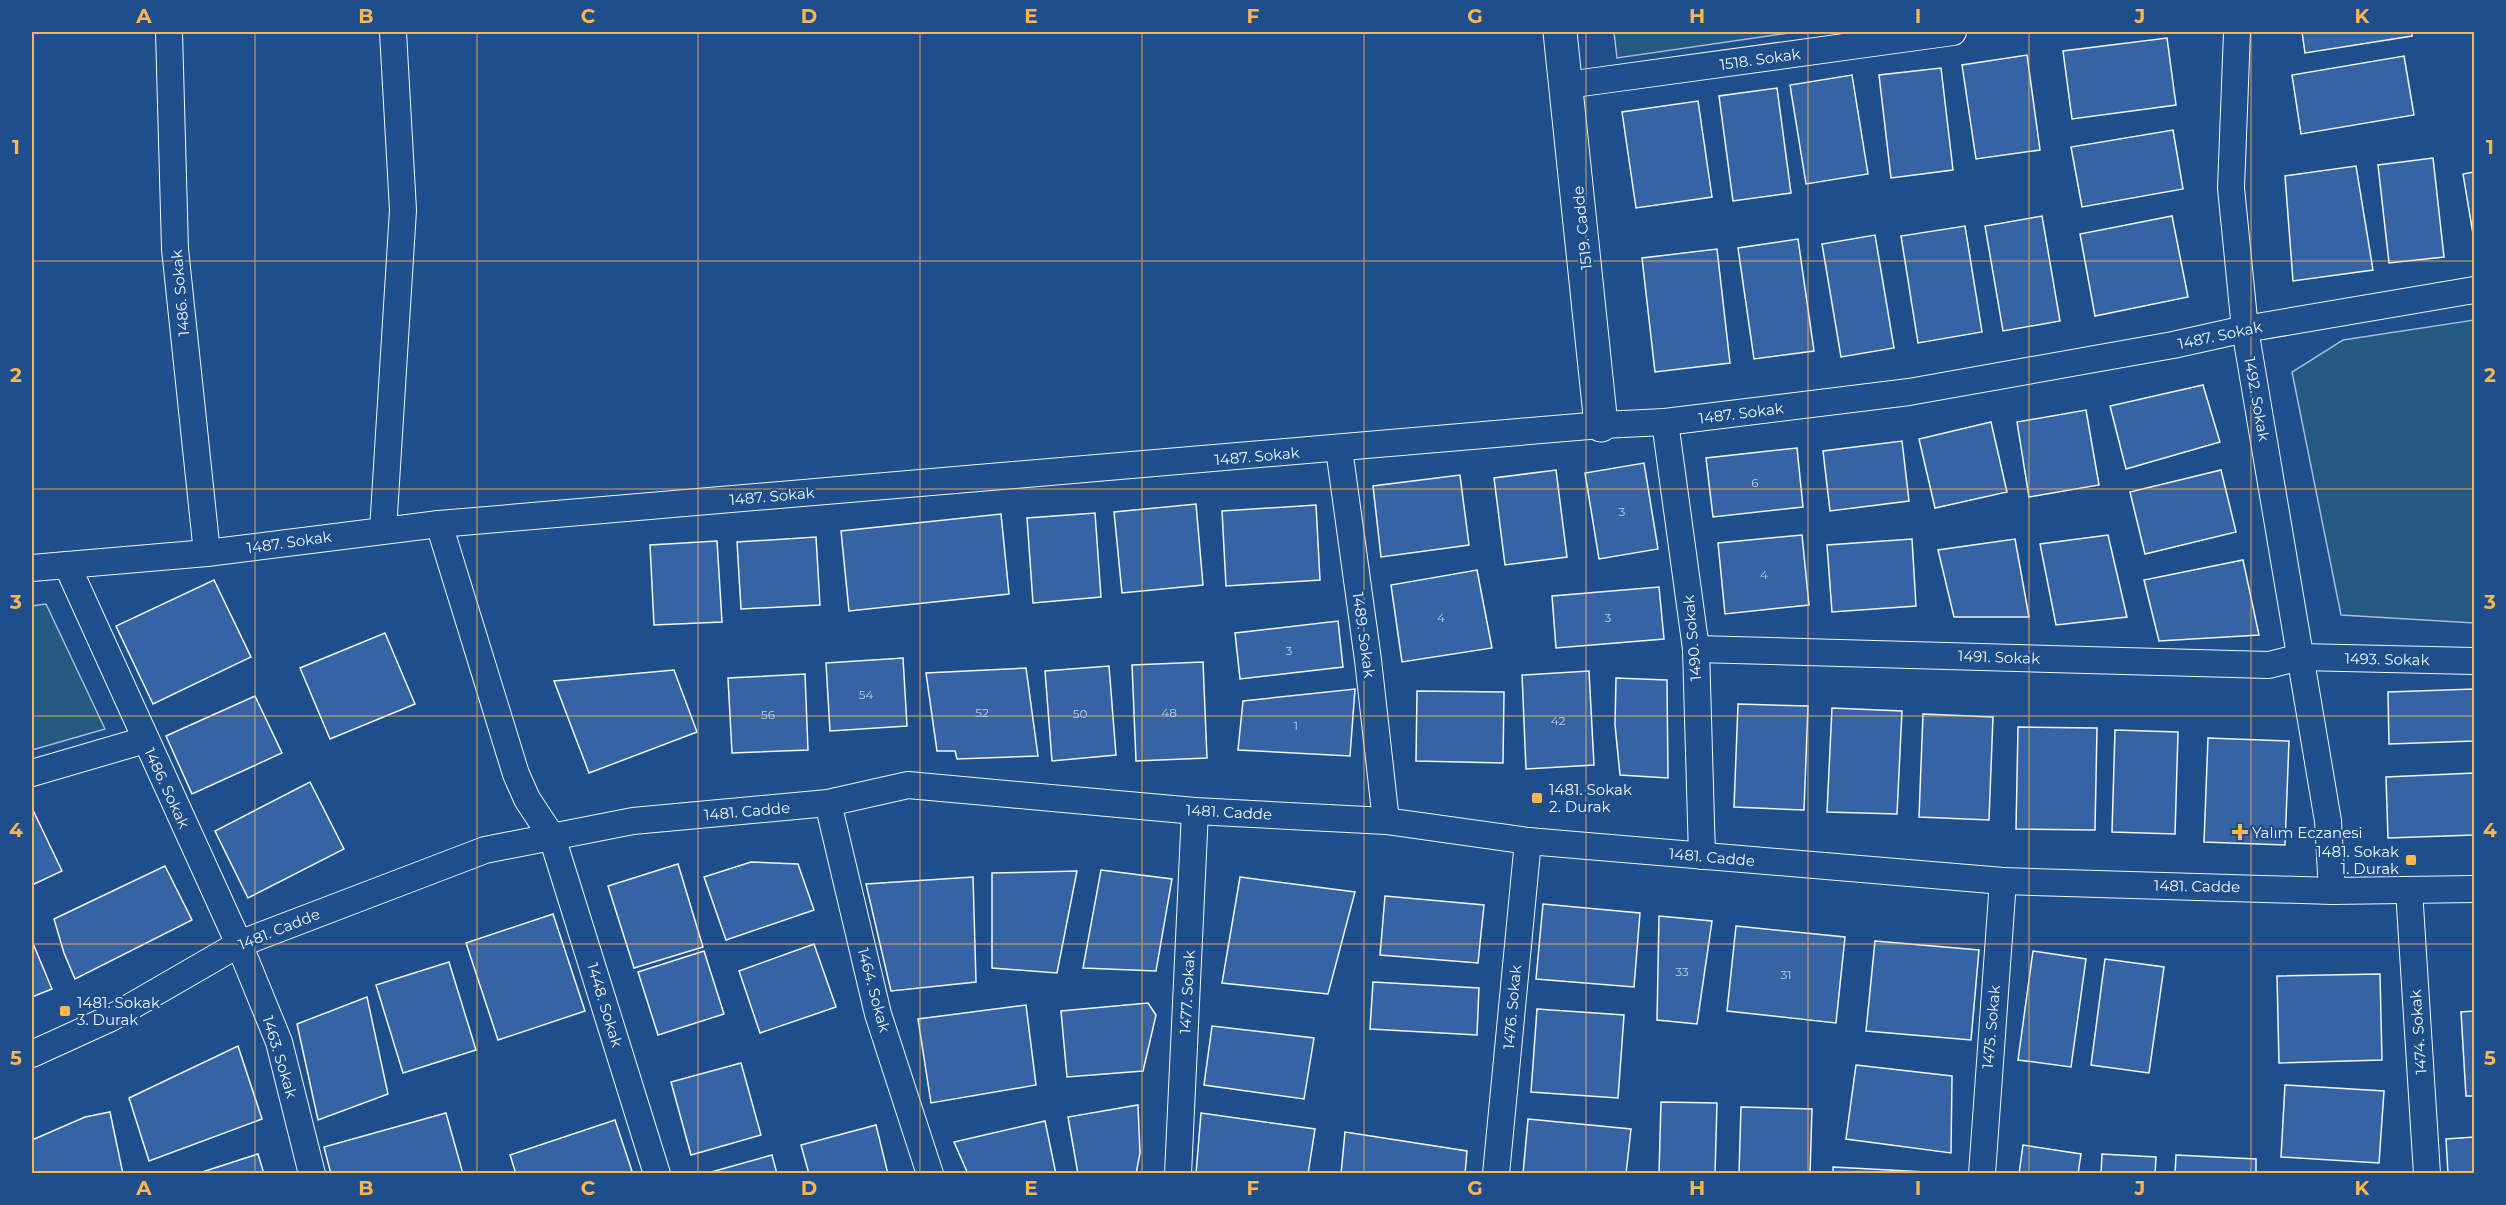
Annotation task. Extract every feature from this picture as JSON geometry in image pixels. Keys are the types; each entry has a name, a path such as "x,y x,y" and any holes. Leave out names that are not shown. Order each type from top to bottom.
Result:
{"street":[{"name":"1486. Sokak","path":"169,32 176,249 207,553"},
{"path":"383,530 403,210 393,32"},
{"name":"1519. Cadde","path":"1560,32 1601,425"},
{"name":"1518. Sokak","path":"1567,85 1953,32"},
{"name":"1492. Sokak","path":"2237,32 2231,188 2245,329 2300,657"},
{"name":"1487. Sokak","path":"32,568 207,553 440,524 1601,425 1665,422 1909,392 2174,345 2245,329 2475,290"},
{"name":"1490. Sokak","path":"1665,422 1696,649 1702,856"},
{"name":"1489. Sokak","path":"1339,449 1368,660 1386,820"},
{"name":"1448. Sokak","path":"440,524 513,766 527,799 552,837 657,1173"},
{"name":"1486. Sokak","path":"67,565 239,944"},
{"name":"1491. Sokak","path":"1696,649 2270,665 2300,657"},
{"path":"2300,657 2328,821 2332,891"},
{"name":"1493. Sokak","path":"2300,657 2475,662"},
{"path":"32,773 145,740"},
{"name":"1481. Cadde","path":"32,1054 111,1018 239,944 485,850 633,821 828,803 908,785 1195,811 1386,820 1528,841 2003,881 2332,891 2475,889"},
{"name":"1464. Sokak","path":"828,803 878,1014 930,1173"},
{"name":"1477. Sokak","path":"1178,1173 1195,811"},
{"name":"1476. Sokak","path":"1496,1173 1528,841"},
{"name":"1475. Sokak","path":"1982,1173 2003,881"},
{"name":"1474. Sokak","path":"2409,890 2427,1173"},
{"name":"1463. Sokak","path":"239,944 279,1042 312,1173"}],"shaded area":[{"path":"1614,32 1796,32 1617,58"},
{"path":"2474,320 2474,623 2341,615 2292,372 2343,340"},
{"path":"46,604 105,729 32,750 32,606"}],"building":[{"path":"2302,32 2412,32 2412,36 2305,53"},
{"path":"2167,38 2176,105 2072,119 2063,51"},
{"path":"2027,55 2040,150 1976,159 1962,65"},
{"path":"2404,56 2414,115 2301,134 2292,75"},
{"path":"1941,68 1953,170 1891,178 1879,75"},
{"path":"1852,75 1868,174 1806,184 1790,85"},
{"path":"1777,88 1791,193 1733,201 1719,96"},
{"path":"1698,101 1712,197 1636,208 1622,112"},
{"path":"2173,130 2183,189 2082,207 2071,147"},
{"path":"2433,158 2444,257 2389,263 2378,165"},
{"path":"2356,166 2373,270 2293,281 2285,176"},
{"path":"2474,172 2474,240 2463,174"},
{"path":"2042,216 2060,321 2003,331 1985,226"},
{"path":"2172,216 2188,297 2095,316 2080,234"},
{"path":"1965,226 1982,332 1918,343 1901,236"},
{"path":"1875,235 1894,348 1841,357 1822,244"},
{"path":"1798,239 1814,351 1754,359 1738,248"},
{"path":"1717,249 1730,363 1655,372 1642,258"},
{"path":"2203,385 2220,442 2126,469 2110,406"},
{"path":"2086,410 2099,485 2029,497 2017,422"},
{"path":"1991,422 2007,492 1935,508 1919,439"},
{"path":"1902,441 1909,501 1830,511 1823,451"},
{"path":"1797,448 1803,507 1713,517 1706,458"},
{"path":"1644,463 1658,549 1599,559 1585,473"},
{"path":"1556,470 1567,557 1505,565 1494,478"},
{"path":"2221,470 2236,532 2145,554 2130,492"},
{"path":"1460,475 1469,545 1381,557 1373,486"},
{"path":"1196,504 1203,585 1122,593 1114,512"},
{"path":"1316,505 1320,580 1226,586 1222,511"},
{"path":"1095,513 1101,597 1033,603 1027,518"},
{"path":"1001,514 1009,594 849,611 841,531"},
{"path":"1802,535 1809,605 1725,614 1718,543"},
{"path":"2108,535 2127,617 2056,625 2040,544"},
{"path":"816,537 820,605 741,609 737,542"},
{"path":"1912,539 1916,606 1832,612 1827,545"},
{"path":"2015,539 2029,617 1954,617 1938,550"},
{"path":"717,541 722,622 654,625 650,545"},
{"path":"2243,560 2259,635 2159,641 2144,580"},
{"path":"1477,570 1492,648 1402,662 1391,585"},
{"path":"214,580 251,657 153,704 116,626"},
{"path":"1659,587 1664,639 1556,648 1552,596"},
{"path":"1338,621 1343,667 1240,679 1235,633"},
{"path":"385,633 415,704 330,739 300,668"},
{"path":"903,658 907,726 830,731 826,663"},
{"path":"1203,662 1207,758 1136,761 1132,665"},
{"path":"1109,666 1116,755 1052,761 1045,671"},
{"path":"1026,668 1038,756 957,759 955,751 937,751 926,673"},
{"path":"674,670 697,732 589,773 554,681"},
{"path":"1589,671 1594,765 1526,769 1522,675"},
{"path":"805,674 808,750 732,753 728,678"},
{"path":"1616,678 1667,680 1668,778 1620,775 1615,725"},
{"path":"1355,689 1350,756 1238,750 1243,701"},
{"path":"2474,689 2474,741 2389,744 2388,692"},
{"path":"1417,691 1504,692 1503,763 1416,761"},
{"path":"255,696 282,753 192,794 166,736"},
{"path":"1738,704 1808,706 1804,810 1734,807"},
{"path":"1832,708 1902,711 1897,814 1827,812"},
{"path":"1923,714 1993,717 1989,820 1919,817"},
{"path":"2018,727 2097,728 2095,830 2016,829"},
{"path":"2115,730 2178,732 2175,834 2112,832"},
{"path":"2208,738 2289,741 2285,845 2204,842"},
{"path":"2474,773 2474,835 2388,838 2386,777"},
{"path":"310,782 344,849 248,898 215,831"},
{"path":"32,808 62,871 32,885"},
{"path":"751,862 798,864 814,910 726,940 704,877"},
{"path":"678,864 703,947 634,968 608,886"},
{"path":"165,866 192,920 75,979 54,919"},
{"path":"1101,870 1172,879 1156,971 1083,968"},
{"path":"1077,871 1057,973 992,968 992,873"},
{"path":"973,877 976,982 891,991 866,884"},
{"path":"1240,877 1355,892 1328,994 1222,983"},
{"path":"1385,896 1484,905 1478,963 1380,955"},
{"path":"1543,904 1640,913 1634,987 1536,979"},
{"path":"553,914 585,1011 498,1040 466,943"},
{"path":"1659,916 1712,921 1697,1024 1657,1020"},
{"path":"1736,926 1845,937 1836,1023 1727,1011"},
{"path":"32,941 52,989 32,997"},
{"path":"1875,941 1979,950 1971,1040 1866,1031"},
{"path":"814,944 836,1007 760,1033 739,971"},
{"path":"704,951 724,1014 658,1035 638,972"},
{"path":"2033,951 2086,959 2071,1067 2018,1060"},
{"path":"2105,959 2164,967 2149,1073 2091,1065"},
{"path":"449,962 476,1050 403,1073 376,985"},
{"path":"2380,974 2382,1060 2279,1063 2277,976"},
{"path":"1373,982 1479,988 1477,1035 1370,1029"},
{"path":"367,997 388,1094 318,1120 297,1024"},
{"path":"1148,1003 1156,1015 1143,1071 1067,1077 1061,1011"},
{"path":"1026,1005 1036,1085 931,1103 918,1019"},
{"path":"1537,1009 1624,1015 1618,1098 1531,1092"},
{"path":"2474,1011 2474,1096 2466,1096 2461,1012"},
{"path":"1212,1026 1314,1038 1304,1099 1204,1085"},
{"path":"238,1046 262,1119 149,1161 129,1098"},
{"path":"741,1063 761,1135 691,1155 671,1082"},
{"path":"1856,1065 1952,1076 1951,1153 1846,1139"},
{"path":"2285,1085 2384,1091 2379,1163 2281,1157"},
{"path":"1661,1102 1717,1103 1715,1174 1659,1174"},
{"path":"1138,1105 1140,1153 1136,1174 1078,1174 1068,1117"},
{"path":"1741,1107 1812,1109 1810,1174 1739,1174"},
{"path":"110,1112 123,1174 32,1174 32,1140 85,1117"},
{"path":"446,1113 463,1174 331,1174 324,1147"},
{"path":"1201,1113 1315,1129 1308,1174 1196,1174"},
{"path":"1528,1119 1631,1129 1626,1174 1523,1174"},
{"path":"615,1120 632,1171 625,1174 516,1174 510,1155"},
{"path":"1045,1121 1056,1174 968,1174 954,1142"},
{"path":"876,1125 888,1174 809,1174 801,1145"},
{"path":"1345,1132 1467,1151 1465,1174 1341,1174"},
{"path":"2474,1137 2474,1174 2448,1174 2446,1139"},
{"path":"2023,1145 2081,1154 2078,1174 2019,1174"},
{"path":"258,1154 264,1174 196,1174"},
{"path":"2102,1154 2156,1157 2155,1174 2101,1174"},
{"path":"772,1155 777,1174 704,1174"},
{"path":"2176,1155 2256,1159 2256,1174 2175,1174"},
{"path":"1833,1167 1945,1173 1833,1174"}],"place":[{"name":"1481. Sokak 2. Durak","path":"1537,798"},
{"name":"Yalım Eczanesi","path":"2240,832"},
{"name":"1481. Sokak 1. Durak","path":"2411,860"},
{"name":"1481. Sokak 3. Durak","path":"65,1011"}]}
